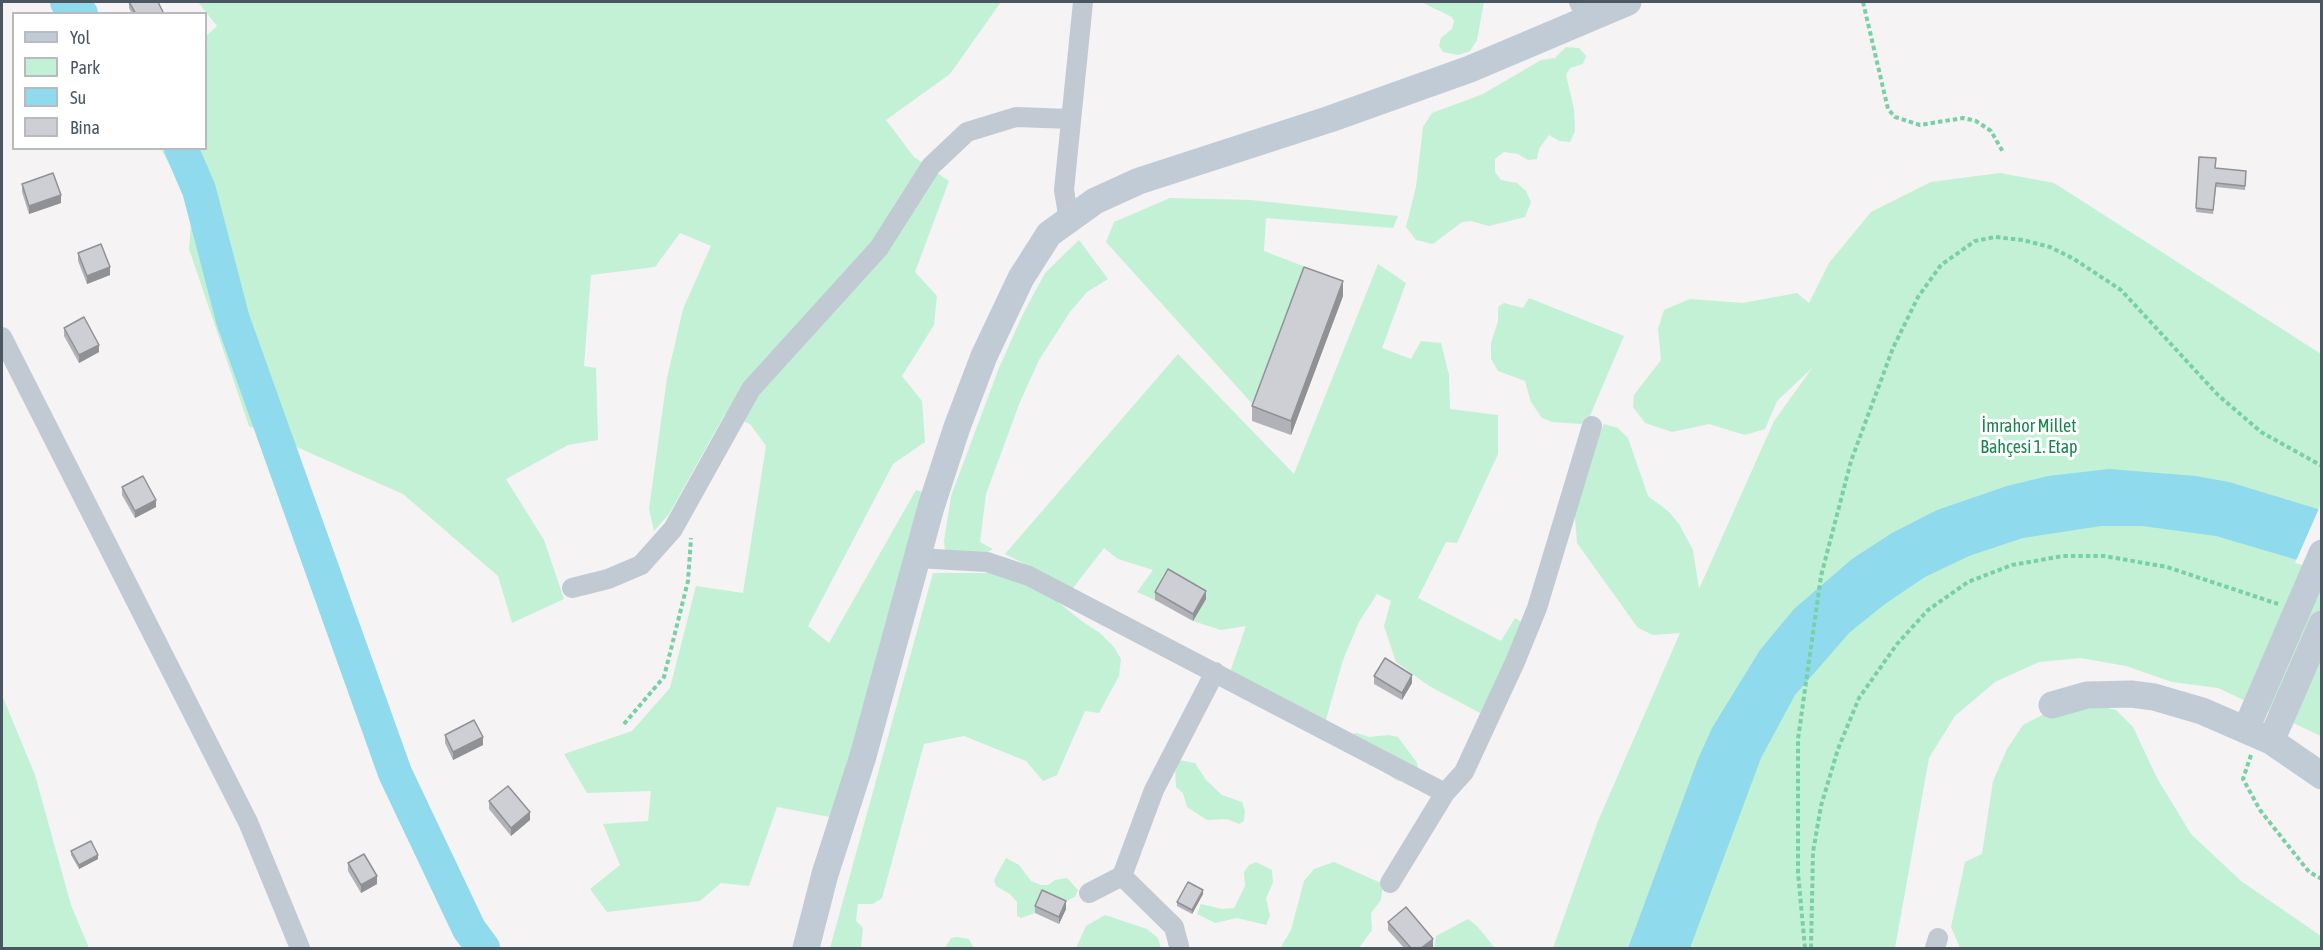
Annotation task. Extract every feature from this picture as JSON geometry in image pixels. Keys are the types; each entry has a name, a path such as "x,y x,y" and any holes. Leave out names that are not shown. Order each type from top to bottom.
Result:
{"street":[{"path":"1069,220 1064,190 1083,2"},
{"path":"806,948 917,558 957,427 984,356 1020,278 1049,234 1095,201 1139,181 1330,119 1470,69 1583,10 1628,2"},
{"path":"572,588 608,579 641,565 674,529 751,389 879,248 931,166 967,132 1016,117 1071,119"},
{"path":"2,337 248,822 300,948"},
{"path":"1390,883 1444,793 1464,772 1515,662 1536,608 1592,426"},
{"path":"2258,735 2287,634 2322,552"},
{"path":"917,558 987,562 1029,576 1444,793"},
{"path":"2258,735 2317,634"},
{"path":"1089,893 1122,876 1154,790 1215,672"},
{"path":"2052,705 2087,695 2131,694 2178,704 2258,735 2322,777"},
{"path":"1122,876 1174,927 1179,946"}],"path":[{"path":"1863,2 1888,109 1895,117 1920,125 1963,118 1976,121 1991,131 2003,152"},
{"path":"1804,948 1798,862 1798,739 1805,681 1826,555 1851,461 1893,348 1918,297 1941,265 1975,241 1995,237 2023,240 2050,247 2074,258 2121,290 2218,395 2261,432 2322,466"},
{"path":"624,724 664,677 688,580 691,536"},
{"path":"1811,948 1813,852 1821,806 1838,749 1859,698 1897,645 1928,610 1968,582 2012,566 2062,556 2104,556 2167,567 2287,607"},
{"path":"2258,735 2243,779 2279,836 2309,872 2322,879"}],"green space":[{"path":"198,2 1001,2 950,74 886,120 914,157 949,181 915,272 937,296 934,325 902,376 922,401 925,442 893,464 808,626 829,643 916,490 926,493 835,818 777,807 749,886 721,883 700,901 607,912 590,889 620,865 603,824 648,821 651,791 587,793 564,754 632,731 670,688 696,586 743,593 766,446 750,424 725,414 669,514 654,531 649,509 667,378 683,309 711,246 680,233 655,267 591,275 584,366 596,368 598,440 568,445 506,479 544,540 564,599 512,623 498,576 403,494 249,426 189,249 191,223 184,192 162,150 207,150 207,35 217,26"},
{"path":"1421,2 1484,2 1477,40 1470,51 1458,55 1443,52 1439,46 1441,38 1452,29 1454,21 1452,17"},
{"path":"1566,47 1579,48 1586,56 1583,64 1570,68 1566,75 1574,109 1575,131 1570,142 1559,141 1549,135 1539,149 1537,159 1528,160 1518,154 1504,152 1495,159 1495,172 1501,180 1517,183 1526,191 1531,202 1525,217 1489,226 1471,221 1462,222 1433,244 1416,240 1406,227 1416,187 1423,127 1432,113 1483,94 1541,60 1555,58"},
{"name":"İmrahor Millet Bahçesi 1. Etap","path":"2000,173 2054,183 2321,354 2321,736 2218,688 2172,682 2126,666 2081,658 2039,662 1995,682 1955,716 1929,758 1895,948 1553,948 1598,821 1680,633 1653,635 1638,628 1577,543 1574,506 1580,479 1604,424 1618,428 1628,438 1648,496 1668,511 1679,524 1693,550 1699,589 1774,421 1813,367 1777,401 1765,429 1745,435 1709,424 1672,432 1645,423 1633,407 1634,395 1661,360 1658,329 1664,310 1690,299 1743,303 1797,293 1809,303 1829,263 1871,212 1931,182"},
{"path":"1170,198 1251,200 1398,216 1393,228 1266,218 1264,251 1308,268 1256,408 1106,242 1114,222"},
{"path":"1079,240 1108,279 1087,292 1070,312 1039,360 1020,402 986,494 980,542 993,549 984,554 945,551 944,541 951,496 999,368 1022,316 1045,273"},
{"path":"1378,264 1406,283 1382,348 1411,359 1421,341 1441,343 1449,375 1450,409 1498,415 1498,454 1457,543 1446,542 1418,598 1501,641 1515,618 1523,623 1484,715 1429,686 1396,662 1384,626 1391,601 1377,594 1359,622 1343,660 1325,723 1230,672 1246,626 1221,630 1193,621 1167,577 1155,600 1137,592 1153,570 1118,559 1104,548 1073,588 1005,554 1178,354 1294,474"},
{"path":"1529,298 1624,336 1589,418 1581,424 1552,422 1542,418 1531,402 1525,381 1498,371 1491,359 1491,343 1498,321 1498,307 1504,303 1523,308"},
{"path":"933,573 1002,573 1044,591 1100,633 1114,647 1121,659 1119,676 1099,713 1085,711 1057,775 1043,781 1026,761 964,736 924,744 882,898 873,904 858,904 856,921 863,928 861,948 830,948"},
{"path":"2,695 35,775 71,905 89,948 2,948"},
{"path":"2096,705 2116,710 2133,727 2157,778 2191,834 2241,881 2321,936 2321,948 1960,948 1951,927 1965,862 1982,854 1993,781 2007,749 2023,725 2050,711"},
{"path":"1357,733 1369,737 1389,735 1398,737 1417,763 1419,774 1411,781 1398,781 1384,772 1348,735"},
{"path":"1178,760 1195,763 1206,780 1222,795 1242,802 1245,811 1244,821 1239,824 1227,819 1207,820 1187,807 1183,793 1176,787 1175,766"},
{"path":"1006,858 1019,865 1031,881 1041,885 1048,885 1055,880 1067,878 1078,890 1075,897 1062,903 1042,898 1035,913 1021,918 1017,916 1017,902 1010,894 996,886 994,880"},
{"path":"1256,862 1272,870 1273,883 1266,898 1270,916 1266,925 1237,918 1215,923 1197,914 1201,904 1222,909 1234,908 1245,886 1244,872 1249,865"},
{"path":"1334,862 1383,884 1381,900 1371,913 1372,930 1359,948 1280,948 1291,930 1304,881 1314,869"},
{"path":"1105,915 1147,929 1158,938 1161,948 1076,948 1086,926"},
{"path":"1468,919 1477,926 1495,948 1434,948 1436,936"},
{"path":"951,938 969,939 974,948 945,948"}],"water":[{"path":"2109,469 2196,476 2229,482 2321,510 2321,567 2216,536 2142,526 2101,526 2023,538 1969,556 1925,577 1885,604 1850,632 1795,695 1761,758 1690,948 1628,948 1698,759 1712,728 1760,650 1794,609 1852,559 1892,533 1937,510 2007,486 2048,476"}],"pier":[{"path":"2320,506 2322,506 2321,570 2295,563"}],"building":[{"path":"129,2 158,2 163,12 135,12"},
{"path":"2199,157 2216,158 2215,168 2246,171 2245,186 2216,183 2213,210 2196,208"},
{"path":"53,173 61,195 29,206 22,184"},
{"path":"101,244 110,267 87,276 78,253"},
{"path":"1304,267 1343,281 1291,421 1252,406"},
{"path":"84,317 99,345 79,355 64,328"},
{"path":"143,476 156,500 135,511 122,487"},
{"path":"1168,569 1206,591 1193,614 1155,592"},
{"path":"1385,658 1412,675 1402,693 1374,676"},
{"path":"474,720 483,737 453,752 445,735"},
{"path":"508,786 530,812 511,828 489,801"},
{"path":"91,841 98,855 79,865 71,851"},
{"path":"364,854 377,876 361,885 348,863"},
{"path":"1188,882 1203,890 1192,910 1177,902"},
{"path":"1042,890 1066,901 1059,917 1035,906"},
{"path":"1406,907 1433,939 1421,948 1411,948 1388,922"}],"waterway":[{"path":"67,2 79,12"},
{"path":"182,150 199,190 233,320 395,773 469,929 483,948"}]}
